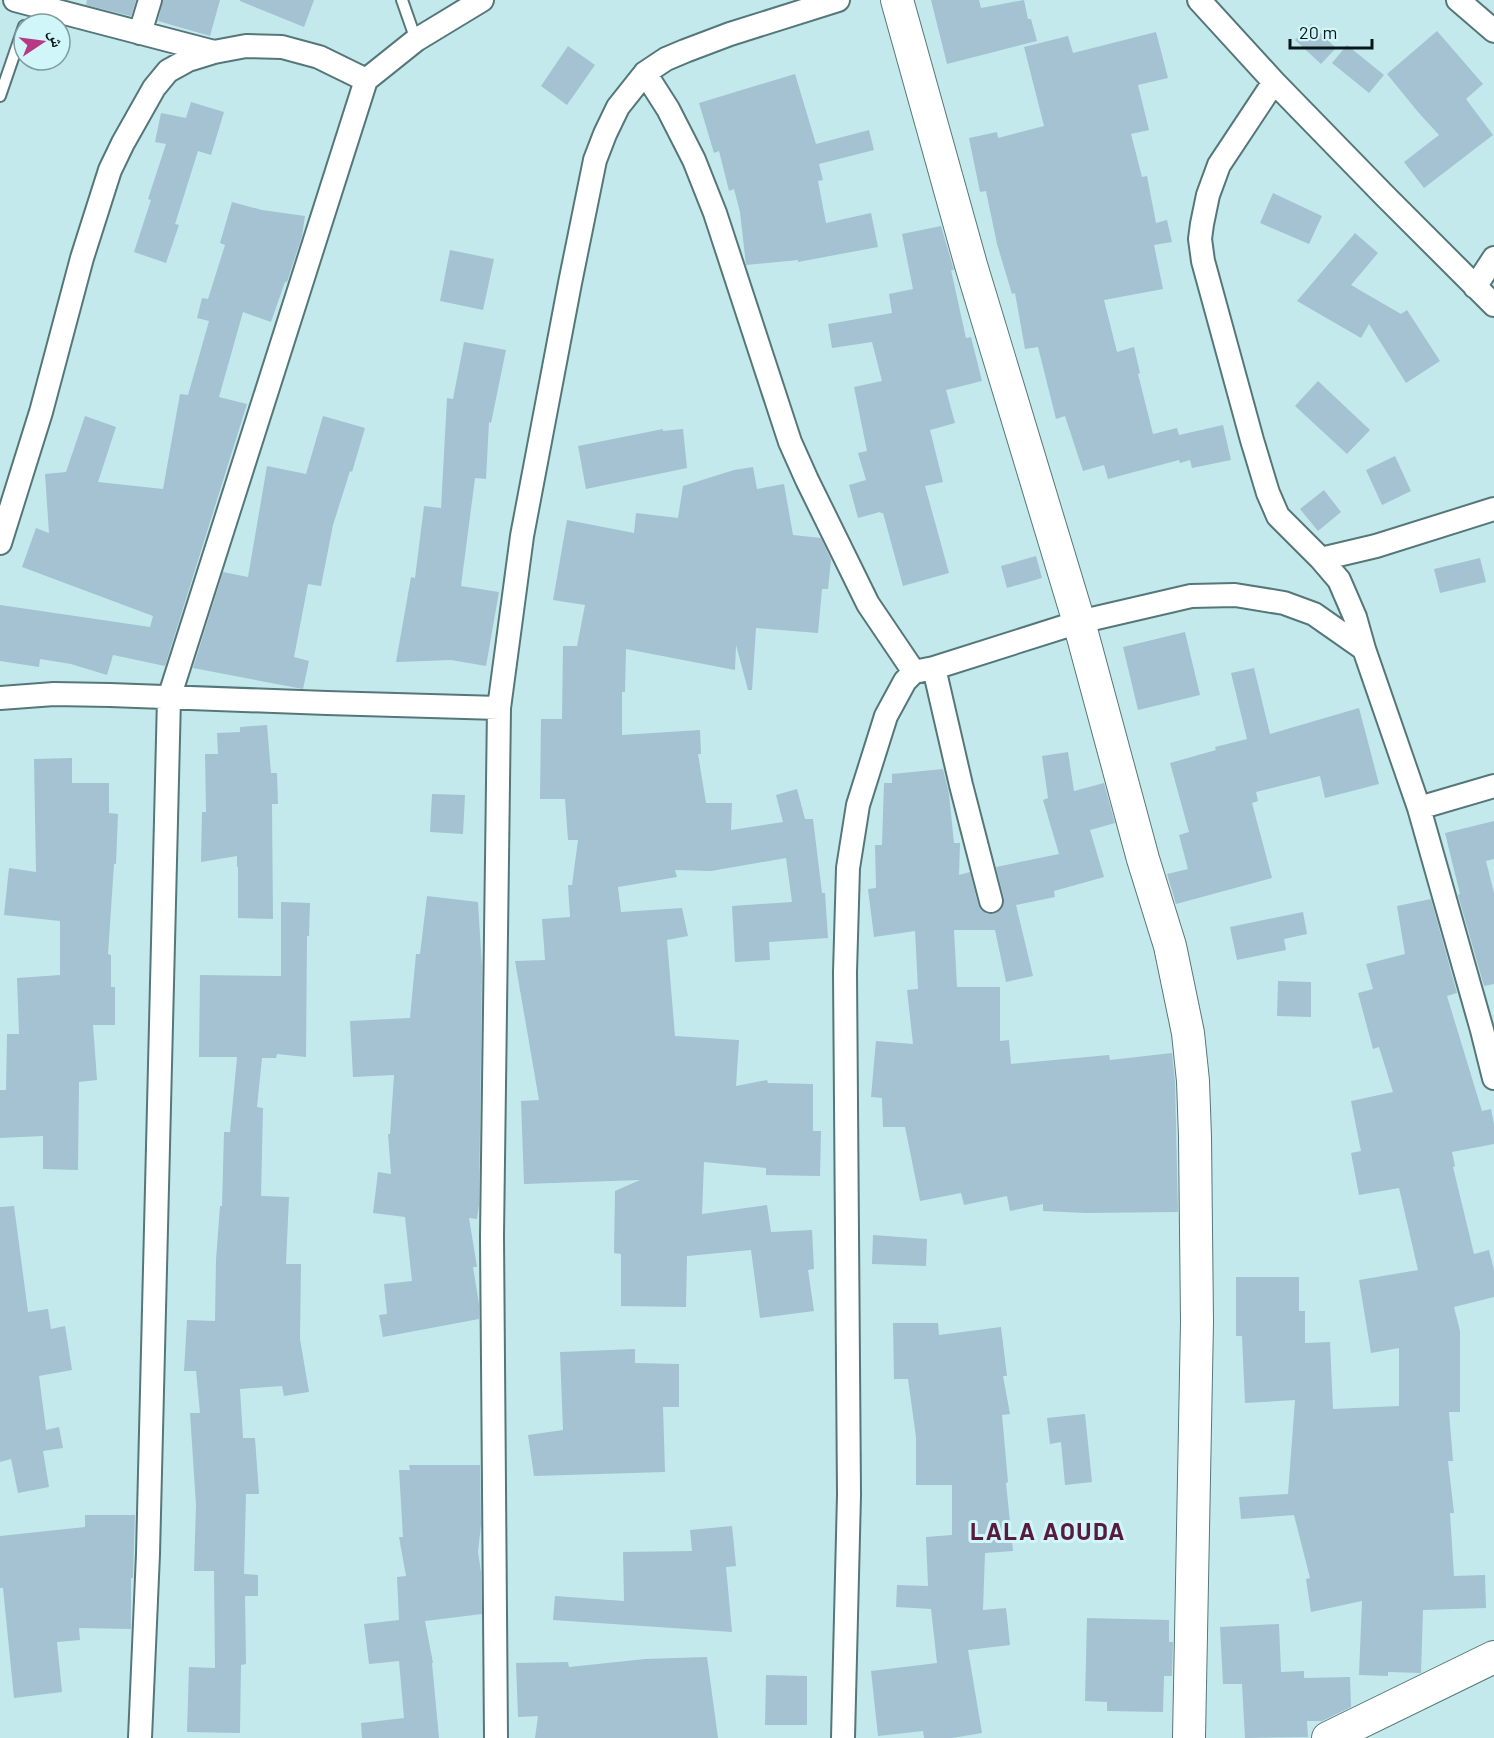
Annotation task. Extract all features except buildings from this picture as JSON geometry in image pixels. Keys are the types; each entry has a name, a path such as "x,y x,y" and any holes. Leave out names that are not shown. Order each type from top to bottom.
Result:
{"main road":[{"path":"897,0 971,265 1079,622 1143,859 1170,946 1188,1033 1195,1137 1197,1299 1189,1738"},
{"path":"1328,1738 1494,1657"}],"street":[{"path":"140,33 150,0"},
{"path":"140,1738 148,1554 169,698 366,81 416,40 482,0"},
{"path":"496,1738 492,1236 499,708 522,536 595,160 618,107 645,73 666,59 730,34 838,0"},
{"path":"1199,0 1274,82 1494,305"},
{"path":"1458,0 1494,31"},
{"path":"26,11 140,33 214,52"},
{"path":"0,543 40,412 82,258 110,170 154,88 168,70 188,60 214,52 246,46 282,47 319,57 366,81"},
{"path":"645,73 668,109 689,150 716,213 790,441 807,480 868,604 924,670 961,785 991,901"},
{"path":"1274,82 1219,165 1208,195 1200,239 1203,261 1268,493 1278,516 1340,580 1356,617 1364,649 1419,808 1494,1078"},
{"path":"1476,288 1494,258"},
{"path":"1321,559 1376,546 1494,509"},
{"path":"843,1738 849,1495 846,995 848,868 858,805 886,716 905,681 924,670 1079,622 1191,596 1235,595 1284,603 1314,614 1364,649"},
{"path":"0,698 65,694 499,708"},
{"path":"1419,808 1494,786"}],"lane":[{"path":"402,0 416,40"},
{"path":"0,96 26,11"}],"district":[{"name":"LALA AOUDA","path":"1048,1532"}]}
